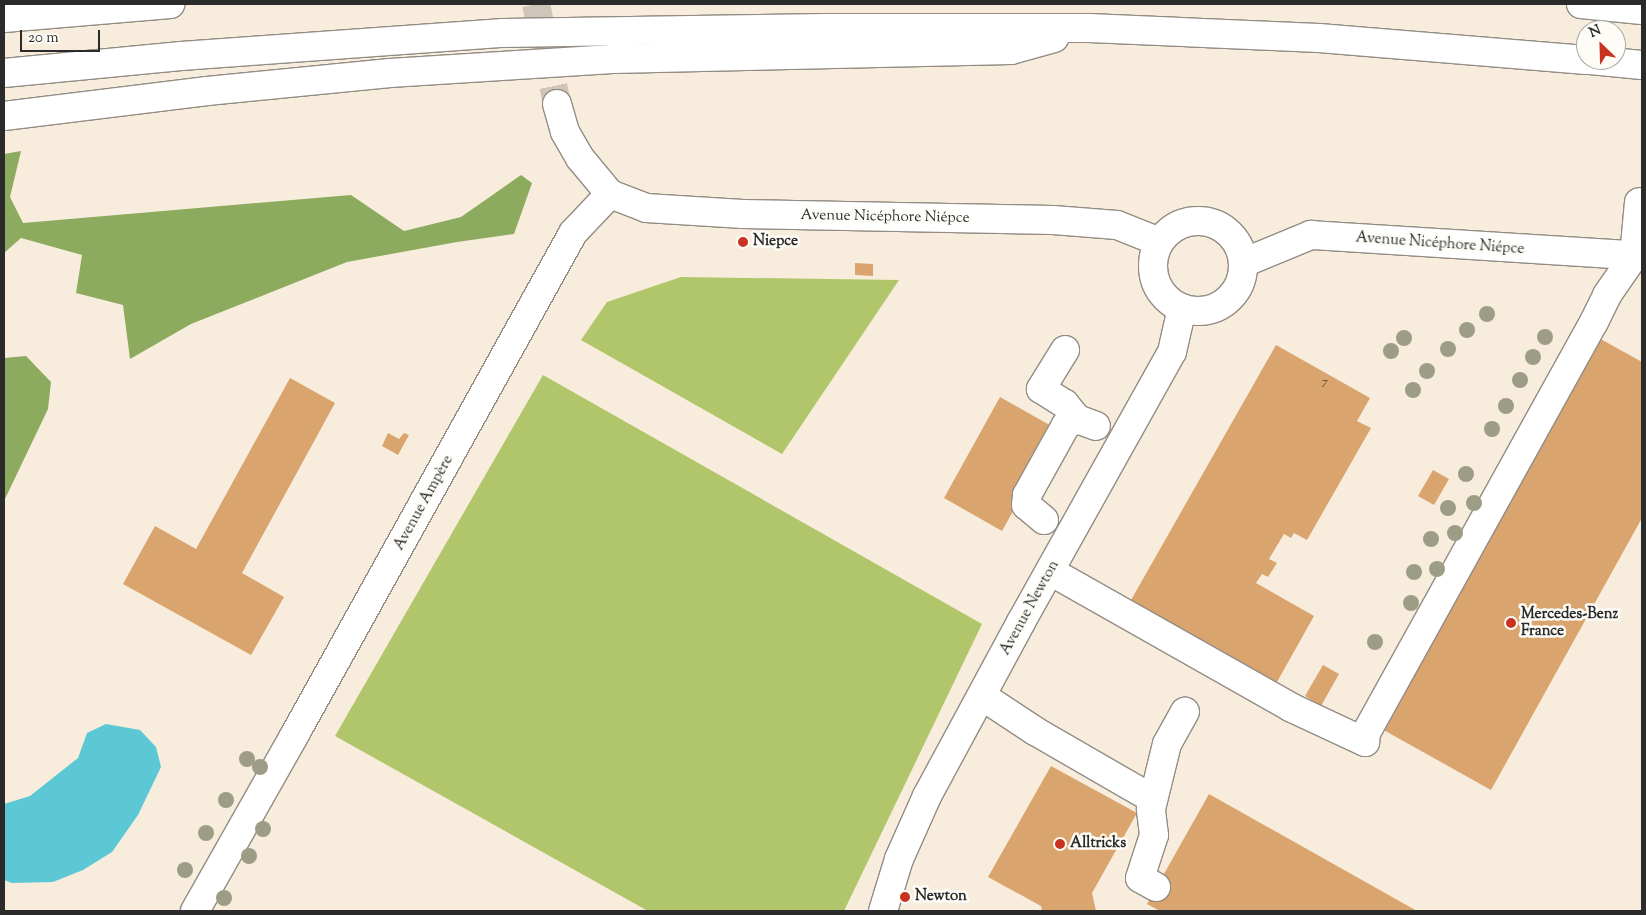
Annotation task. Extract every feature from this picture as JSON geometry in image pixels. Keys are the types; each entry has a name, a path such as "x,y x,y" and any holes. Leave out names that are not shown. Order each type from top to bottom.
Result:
{"main road":[{"path":"4,18 170,4"},
{"path":"1581,4 1642,10"},
{"path":"4,73 181,56 503,33 826,28 1089,28 1319,38 1576,59"},
{"path":"11,117 207,91 390,73 613,59 1010,50 1089,28"},
{"path":"1626,63 1642,65"},
{"path":"557,104 565,132 580,158 610,194"},
{"name":"Avenue Nicéphore Niépce","path":"610,194 646,208 743,214 1053,220 1117,225 1160,242"},
{"name":"Avenue Ampère","path":"195,911 572,233 610,194"},
{"path":"1050,570 1290,707 1365,742 1366,733 1586,338 1607,295 1638,256 1639,202"},
{"path":"1195,221 1209,222 1222,228 1233,237 1240,249 1243,263 1241,278 1235,291 1224,302 1211,308 1197,310 1182,308 1161,292 1155,280 1153,267 1154,254 1160,242 1169,231 1182,224 1195,221"},
{"name":"Avenue Nicéphore Niépce","path":"1243,263 1311,235 1638,256"},
{"name":"Avenue Newton","path":"883,911 899,859 927,796 1172,352 1182,308"},
{"path":"1044,520 1026,505 1027,495 1066,425 1086,422 1065,404 1041,389 1065,350"},
{"path":"982,696 1035,731 1153,799"},
{"path":"1156,887 1140,878 1154,835 1151,808 1167,744 1185,712"}],"green space":[{"path":"21,151 10,197 23,223 351,195 404,231 461,217 521,175 532,183 514,234 457,242 347,262 191,324 130,359 123,305 76,293 82,255 21,238 4,253 4,154"},
{"path":"681,277 899,280 782,454 581,340 607,302"},
{"path":"26,356 51,382 48,409 4,501 4,358"},
{"path":"543,375 982,624 844,911 648,911 335,736"}],"water":[{"path":"106,724 140,730 156,747 161,767 138,815 112,852 83,870 53,882 12,883 4,880 4,804 30,796 78,758 87,733"}],"building":[{"path":"855,263 873,264 873,276 855,275"},
{"name":"Mercedes-Benz France","path":"1597,337 1642,362 1642,518 1491,790 1380,728"},
{"path":"1276,345 1370,398 1357,421 1371,428 1307,540 1294,533 1291,538 1284,534 1269,559 1277,563 1268,577 1262,574 1256,583 1314,616 1277,682 1131,600"},
{"path":"290,378 335,403 242,573 284,597 251,655 123,584 155,526 196,549"},
{"path":"1000,397 1053,427 1011,503 1016,506 1002,531 944,498"},
{"path":"388,433 399,439 404,433 409,435 398,455 382,446"},
{"path":"1433,470 1449,479 1434,505 1418,496"},
{"path":"1323,665 1339,674 1321,706 1305,696"},
{"path":"1051,766 1137,813 1092,893 1096,911 1042,911 1041,906 988,877"},
{"path":"1209,794 1417,911 1160,911 1147,904"}],"tunnel":[{"path":"536,4 557,104"}],"place":[{"name":"Niepce","path":"743,242"},
{"name":"Mercedes-Benz France","path":"1511,623"},
{"name":"Alltricks","path":"1060,844"},
{"name":"Newton","path":"905,897"}]}
